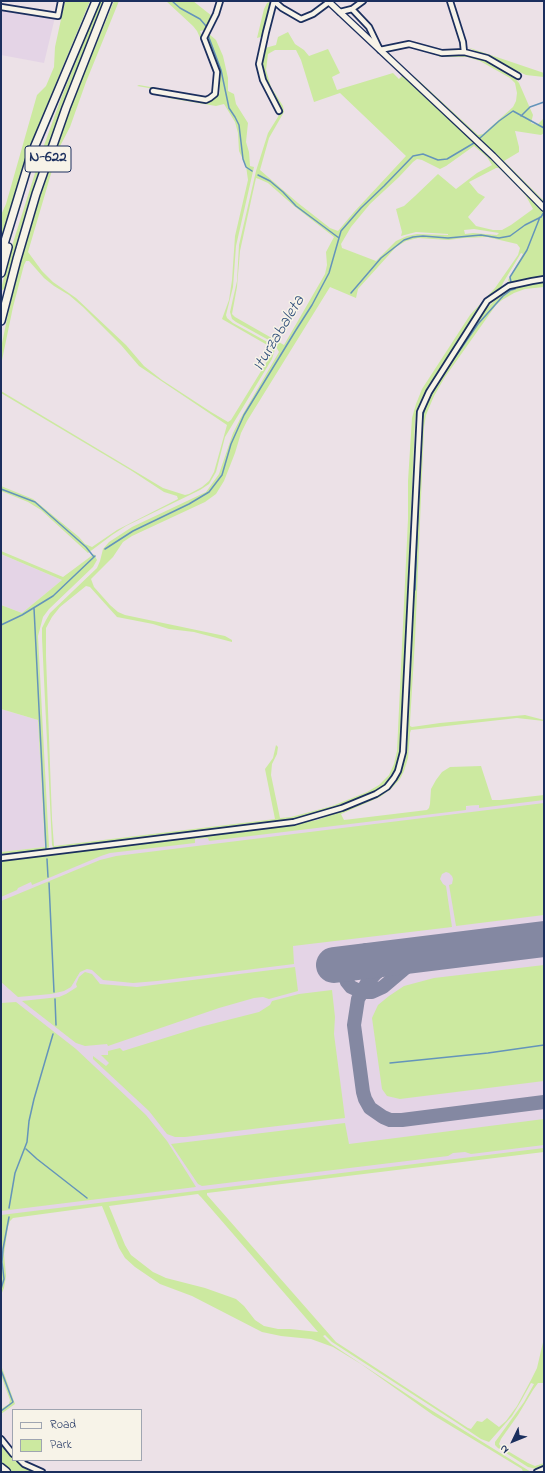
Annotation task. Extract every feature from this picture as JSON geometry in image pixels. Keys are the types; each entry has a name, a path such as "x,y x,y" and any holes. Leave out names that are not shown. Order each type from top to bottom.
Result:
{"highway":[{"name":"N-622","path":"1,273 27,182 63,82 96,1"},
{"name":"N-622","path":"1,321 36,194 66,108 108,1"},
{"path":"1,254 31,155 63,82"},
{"path":"1,1468 6,1472"}],"street":[{"path":"1,7 58,16 61,1"},
{"path":"153,91 206,100 215,94 217,72 204,38 216,14 220,1"},
{"path":"279,111 263,80 260,64 274,1 282,8 301,19 313,14 328,2 503,166 544,208"},
{"path":"340,12 352,9 363,1"},
{"path":"450,1 463,42 464,52"},
{"path":"352,9 369,27 380,50"},
{"path":"380,50 409,44 442,53 464,52 487,58 518,76"},
{"path":"1,858 294,822 342,808 371,796 387,787 398,771 403,752 420,412 429,392 487,301 509,286 544,280"},
{"path":"1,1439 12,1453"},
{"path":"21,1461 24,1464 42,1472"},
{"path":"537,1472 544,1469"}],"shaded area":[{"path":"1,3 56,13 44,63 1,55"},
{"path":"1,554 62,580 22,613 1,605"},
{"path":"1,709 38,720 45,847 1,852"},
{"path":"544,797 544,1150 1,1217 1,863"}],"green space":[{"path":"65,1 90,1 30,146 1,239 1,215 6,204 37,95 46,86 54,67 55,47"},
{"path":"100,1 104,1 64,101 30,200 5,288 3,290 1,289 11,249 42,151 60,101"},
{"path":"114,1 119,1 86,82 70,127 58,150 28,252 42,271 53,282 76,298 126,345 144,366 162,380 211,412 228,422 231,420 271,355 272,350 269,346 222,319 229,300 235,236 248,180 246,166 239,151 238,133 235,122 224,104 216,106 168,98 168,94 210,101 216,98 220,93 219,71 206,38 208,33 216,40 223,56 228,78 228,91 234,94 236,104 248,123 246,142 249,152 250,166 254,167 236,246 233,287 226,315 227,318 233,323 271,344 275,349 272,359 225,437 216,472 209,484 200,490 126,526 88,553 41,510 28,502 1,491 1,486 33,499 79,537 85,544 92,547 117,530 178,499 177,496 164,492 132,471 1,393 1,391 163,488 185,495 202,487 209,481 214,472 227,425 139,366 121,345 83,307 69,295 44,278 29,261 26,261 24,265 13,307 1,365 1,348 11,300 33,217 72,103"},
{"path":"166,1 193,1 212,16 205,30 200,31 214,64 216,79 213,94 207,98 137,86 139,85 207,96 211,93 214,86 215,74 213,66 197,31"},
{"path":"272,1 264,36 257,38 264,9 267,3"},
{"path":"288,32 295,44 304,50 309,56 328,49 340,73 332,77 337,90 393,73 399,79 403,75 511,177 544,211 544,278 531,278 510,284 508,280 523,254 521,253 500,290 481,306 427,388 417,409 415,421 400,757 395,773 374,793 347,804 315,814 284,821 54,849 52,845 42,628 50,613 97,568 103,549 109,542 132,527 206,492 219,474 233,433 240,419 279,352 274,343 232,319 230,312 237,281 239,245 256,171 268,133 281,112 280,107 266,85 261,61 265,48 276,45 278,37","holes":["275,50 296,50 301,60 314,102 340,93 406,156 338,231 330,228 298,203 260,170 269,138 284,112 283,106 271,87 266,70 268,54","474,146 487,157 492,165 477,173 456,189 438,174 404,206 396,209 402,232 401,236 416,232 448,235 417,234 407,236 396,241 376,261 342,248 341,244 351,227 370,204 413,162 417,159 422,160 440,169","496,168 499,168 526,196 533,209 502,230 493,230 476,226 468,217 485,197 478,193 469,182","256,178 268,183 294,206 334,237 326,252 327,265 325,274 284,345 232,314 237,287 240,251","474,229 499,233 497,235 473,233 465,234 464,230","487,237 517,244 520,248 518,255 495,288 470,315 422,389 412,418 397,751 394,764 389,775 379,785 367,792 332,806 291,817 280,818 271,775 272,764 277,754 278,747 276,745 273,758 265,769 275,819 54,846 46,656 46,628 52,617 60,607 86,586 90,587 117,617 153,624 169,629 194,632 232,642 232,640 225,636 125,615 118,612 94,587 91,579 113,557 123,542 132,536 205,502 216,494 224,481 241,433 247,421 330,287 356,298 358,289 396,247 406,241 418,238 449,240"]},
{"path":"467,47 544,73 544,77 526,75"},
{"path":"440,54 473,55 512,75 519,83 533,115 531,123 537,125 544,118 544,133 541,135 515,131 519,152 504,161 544,201 544,205 414,78 415,77 478,135 483,134 513,107 516,101 517,93 515,83 510,78 480,61 467,57 439,57"},
{"path":"544,282 544,287 525,289 514,293 496,305 445,377 434,396 426,415 424,427 410,726 525,715 544,721 517,718 411,730 408,758 400,779 391,789 380,797 341,814 344,820 427,810 430,804 431,789 442,772 450,767 481,766 492,800 544,795 544,800 479,808 479,805 466,806 466,810 209,841 208,838 195,839 195,843 110,853 32,885 31,882 1,897 1,861 267,828 317,820 356,806 374,797 387,790 395,781 400,773 406,753 421,420 424,407 429,395 446,368 486,309 505,292 534,283"},
{"path":"1,551 63,577 94,554 97,560 93,567 49,609 43,617 38,636 49,847 47,850 1,855 1,852 45,847 38,720 1,709 1,605 22,613 62,580 1,554"},
{"path":"544,803 544,915 456,926 449,885 452,884 453,879 449,873 446,872 442,874 440,879 446,886 452,927 293,946 294,964 157,981 133,983 103,980 92,970 87,969 80,972 71,987 64,991 51,994 18,997 1,982 1,901 100,860 116,856"},
{"path":"544,965 544,1081 400,1099 387,1096 382,1089 372,1018 378,1005 404,986 434,978"},
{"path":"295,967 298,991 269,999 263,997 254,998 219,1008 108,1046 107,1044 85,1046 76,1043 22,1001 59,997 66,994 77,987 76,984 79,977 85,972 92,974 100,984 137,987"},
{"path":"332,990 335,1017 334,1034 345,1118 175,1137 167,1134 149,1111 93,1059 93,1056 106,1066 109,1063 101,1055 108,1055 108,1051 120,1048 123,1051 200,1027 259,1012 270,1005 272,1001 299,994"},
{"path":"16,1002 76,1049 146,1115 167,1141 196,1187 1,1211 1,1003"},
{"path":"544,1119 544,1145 471,1154 465,1152 453,1153 448,1156 202,1186 198,1184 171,1144 345,1123 349,1144"},
{"path":"544,1148 544,1152 207,1193 207,1195 336,1342 468,1428 471,1429 477,1421 482,1422 487,1418 499,1427 506,1421 517,1406 537,1368 544,1338 543,1383 538,1383 499,1444 501,1447 528,1463 535,1466 544,1463 544,1467 536,1469 528,1467 495,1445 495,1442 524,1402 534,1384 531,1383 512,1416 489,1442 481,1439 332,1342 325,1335 323,1336 331,1344 431,1410 531,1472 523,1472 522,1469 433,1415 361,1364 333,1347 311,1339 281,1336 262,1332 192,1296 160,1284 135,1267 125,1258 119,1248 102,1206 13,1218 8,1227 4,1254 6,1276 1,1295 1,1215","holes":["198,1194 318,1332 278,1329 264,1326 255,1320 244,1306 236,1299 205,1288 166,1278 153,1272 131,1255 125,1245 109,1206"]},
{"path":"1,1365 15,1404 1,1414 1,1409 9,1404 10,1400 1,1375"},
{"path":"1,1442 12,1455 12,1461 19,1461 35,1472 13,1472 1,1463"}],"waterway":[{"path":"172,1 180,8 200,19 206,26 206,29"},
{"path":"208,35 221,70 229,108 239,125 243,159 246,167 252,171"},
{"path":"521,116 530,107 544,102"},
{"name":"Iturzabaleta","path":"480,138 513,111 544,128"},
{"name":"Iturzabaleta","path":"105,549 133,531 189,504 209,492 222,475 231,444 244,415 312,305 329,273 341,231 361,208 413,156 423,154 438,160 447,159 474,143"},
{"path":"258,175 270,181 296,206 339,238"},
{"path":"351,293 381,258 404,240 423,236 448,238 481,235 499,238 510,236 525,225 541,217 544,212"},
{"path":"511,282 510,277 527,250 540,217"},
{"path":"421,426 427,401 442,376 478,324 503,296 515,289"},
{"path":"415,590 420,450"},
{"path":"1,489 35,502 86,547 94,557"},
{"name":"Iturzabaleta","path":"1,625 22,615 53,596 95,556"},
{"path":"34,608 46,849"},
{"path":"47,859 48,877"},
{"path":"49,883 54,992"},
{"path":"55,999 56,1025"},
{"path":"9,1208 15,1173 27,1142 29,1121 34,1099 53,1034"},
{"path":"390,1063 488,1053 544,1045"},
{"path":"26,1149 87,1198"},
{"path":"1,1289 4,1279 2,1262 3,1249 9,1217"},
{"path":"1,1370 13,1402 1,1411"}],"taxiway":[{"path":"422,954 383,987 372,992 362,992 351,987 347,982 343,971 344,960 346,957 366,950 440,952"},
{"path":"402,957 388,964 375,974 367,983 358,999 354,1025 363,1092 370,1108 390,1120 402,1120 544,1102"}],"runway":[{"path":"334,965 544,939"}]}
